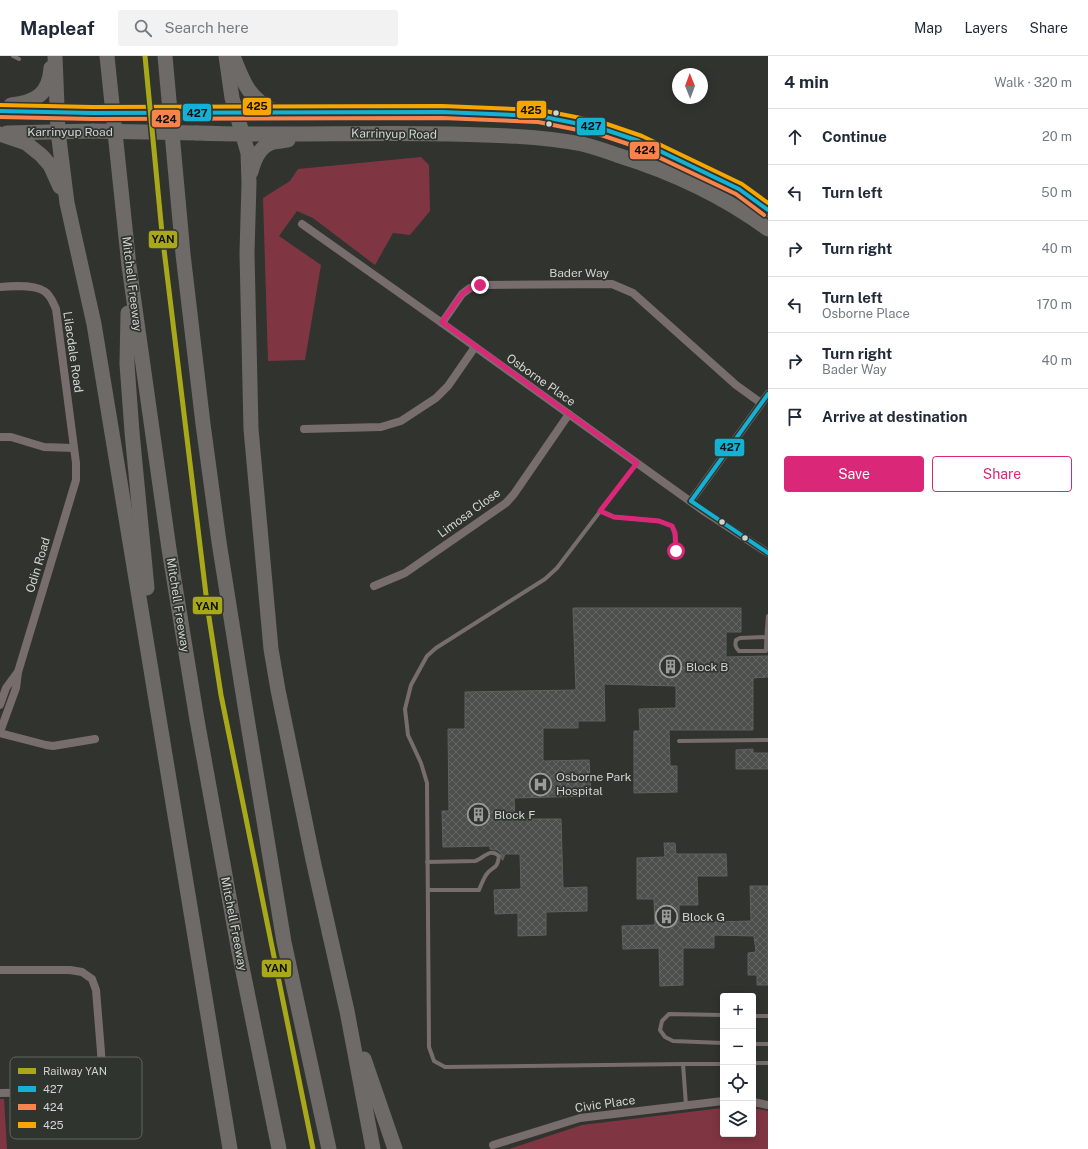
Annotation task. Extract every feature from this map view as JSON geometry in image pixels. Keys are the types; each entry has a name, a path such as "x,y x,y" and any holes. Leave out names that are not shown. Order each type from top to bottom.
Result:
{"highway":[{"path":"0,107 33,100 40,96 48,84 52,56"},
{"path":"55,56 58,131 67,203 94,324 230,1149"},
{"name":"Mitchell Freeway","path":"107,56 129,266 169,549 197,720 239,952 279,1149"},
{"path":"165,56 182,254 219,542 284,942 329,1149"},
{"path":"226,56 232,98 248,153 249,183 247,253 251,429 271,649 307,829 347,1011 373,1149"},
{"path":"234,56 241,76 252,96 275,112"},
{"name":"Karrinyup Road","path":"0,111 58,113 442,112 539,116 600,128 639,141 739,189 768,210"},
{"path":"539,116 534,123 534,128 538,131 584,145"},
{"name":"Karrinyup Road","path":"0,133 93,131 244,135 330,133 533,137 584,145 636,161 694,184 720,197 768,229"},
{"path":"0,133 26,143 47,161 54,171 67,203"},
{"path":"249,183 252,166 257,154 266,146 273,142 330,133"},
{"path":"129,266 127,364 132,432 161,730"},
{"path":"347,1011 395,1149"}],"street":[{"name":"Osborne Place","path":"302,224 442,322 637,463 768,553"},
{"name":"Bader Way","path":"442,322 462,294 470,288 480,285 612,284 634,293 736,385 761,403"},
{"name":"Lilacdale Road","path":"0,287 23,286 44,291 52,299 56,309 76,463"},
{"path":"304,429 380,427 401,421 436,398 448,386 475,347"},
{"path":"691,501 768,394"},
{"name":"Limosa Close","path":"374,586 405,574 506,503 514,494 569,414"},
{"path":"0,437 11,437 44,447 74,448"},
{"name":"Odin Road","path":"0,732 16,688 18,672 76,480 76,463"},
{"name":"Odin Road","path":"0,706 6,688 18,672"},
{"path":"0,732 53,746 95,739"},
{"path":"0,970 70,970 82,972 92,979 96,990 101,1057"},
{"path":"0,1093 10,1093"},
{"name":"Civic Place","path":"493,1145 580,1118 720,1101"},
{"path":"756,1102 768,1104"}],"lane":[{"path":"13,56 19,59"},
{"path":"637,463 557,568 545,579 436,648 427,656 411,685 405,709 408,735 421,763 427,782 429,1047 434,1061 445,1067 720,1064"},
{"path":"600,511 614,517 659,521 672,526 675,533 676,551 674,554"},
{"path":"766,637 740,638 736,640 736,648 739,651 766,651 768,616"},
{"path":"679,741 768,740"},
{"path":"427,862 475,861 492,852 496,852 499,856 498,863 486,875 479,890 428,890"},
{"path":"720,1015 669,1014 662,1021 660,1030 665,1037 673,1041 720,1043"},
{"path":"756,1016 768,1016"},
{"path":"756,1044 768,1044"},
{"path":"756,1063 768,1063"},
{"path":"683,1064 686,1106"}],"shaded area":[{"path":"421,157 429,165 430,211 410,235 393,233 375,265 313,218 297,211 279,236 321,265 305,360 268,361 263,198 290,181 298,169"},
{"path":"0,1099 4,1099 7,1149 0,1149"},
{"path":"720,1108 720,1137 756,1137 756,1109 768,1111 768,1149 509,1149 582,1125"}],"building":[{"path":"573,608 741,608 741,632 726,632 726,657 768,656 768,677 753,678 753,730 669,730 670,766 677,766 677,792 634,793 634,731 640,731 639,709 676,708 676,686 604,684 605,721 578,721 578,728 543,728 543,761 589,760 591,796 514,798 515,819 561,819 563,888 587,887 587,911 546,912 546,935 518,936 518,913 495,914 494,890 521,889 520,854 505,854 502,860 501,853 497,850 490,849 490,846 443,847 442,811 449,811 448,729 465,729 465,692 576,690"},
{"path":"753,749 753,753 768,753 768,769 736,769 736,750"},
{"name":"Block G","path":"664,843 675,843 676,854 726,854 727,876 697,876 698,905 679,905 679,923 751,921 750,886 768,886 768,985 757,985 757,975 748,975 748,953 756,952 754,936 714,935 714,948 683,948 683,985 660,986 659,948 623,949 622,926 655,925 654,899 637,899 637,858 665,857"}],"rail line":[{"name":"YAN","path":"145,56 162,233 208,611 221,695 313,1149"}],"transit line":[{"name":"425","path":"0,105 92,107 442,106 540,110 601,122 642,136 742,184 768,203"},
{"name":"427","path":"0,111 92,113 442,112 539,116 600,128 639,141 739,189 768,210"},
{"name":"424","path":"0,117 92,119 442,118 538,122 598,134 637,147 736,194 764,215"},
{"name":"427","path":"691,501 768,394"},
{"name":"427","path":"691,501 768,553"}],"place":[{"name":"Block B","path":"671,667"},
{"name":"Osborne Park Hospital","path":"541,784"},
{"name":"Block F","path":"478,815"},
{"name":"Block G","path":"667,917"}],"route":[{"path":"480,285 470,288 462,294 442,322 637,463 600,511 614,517 659,521 672,526 675,533 676,551"}]}
